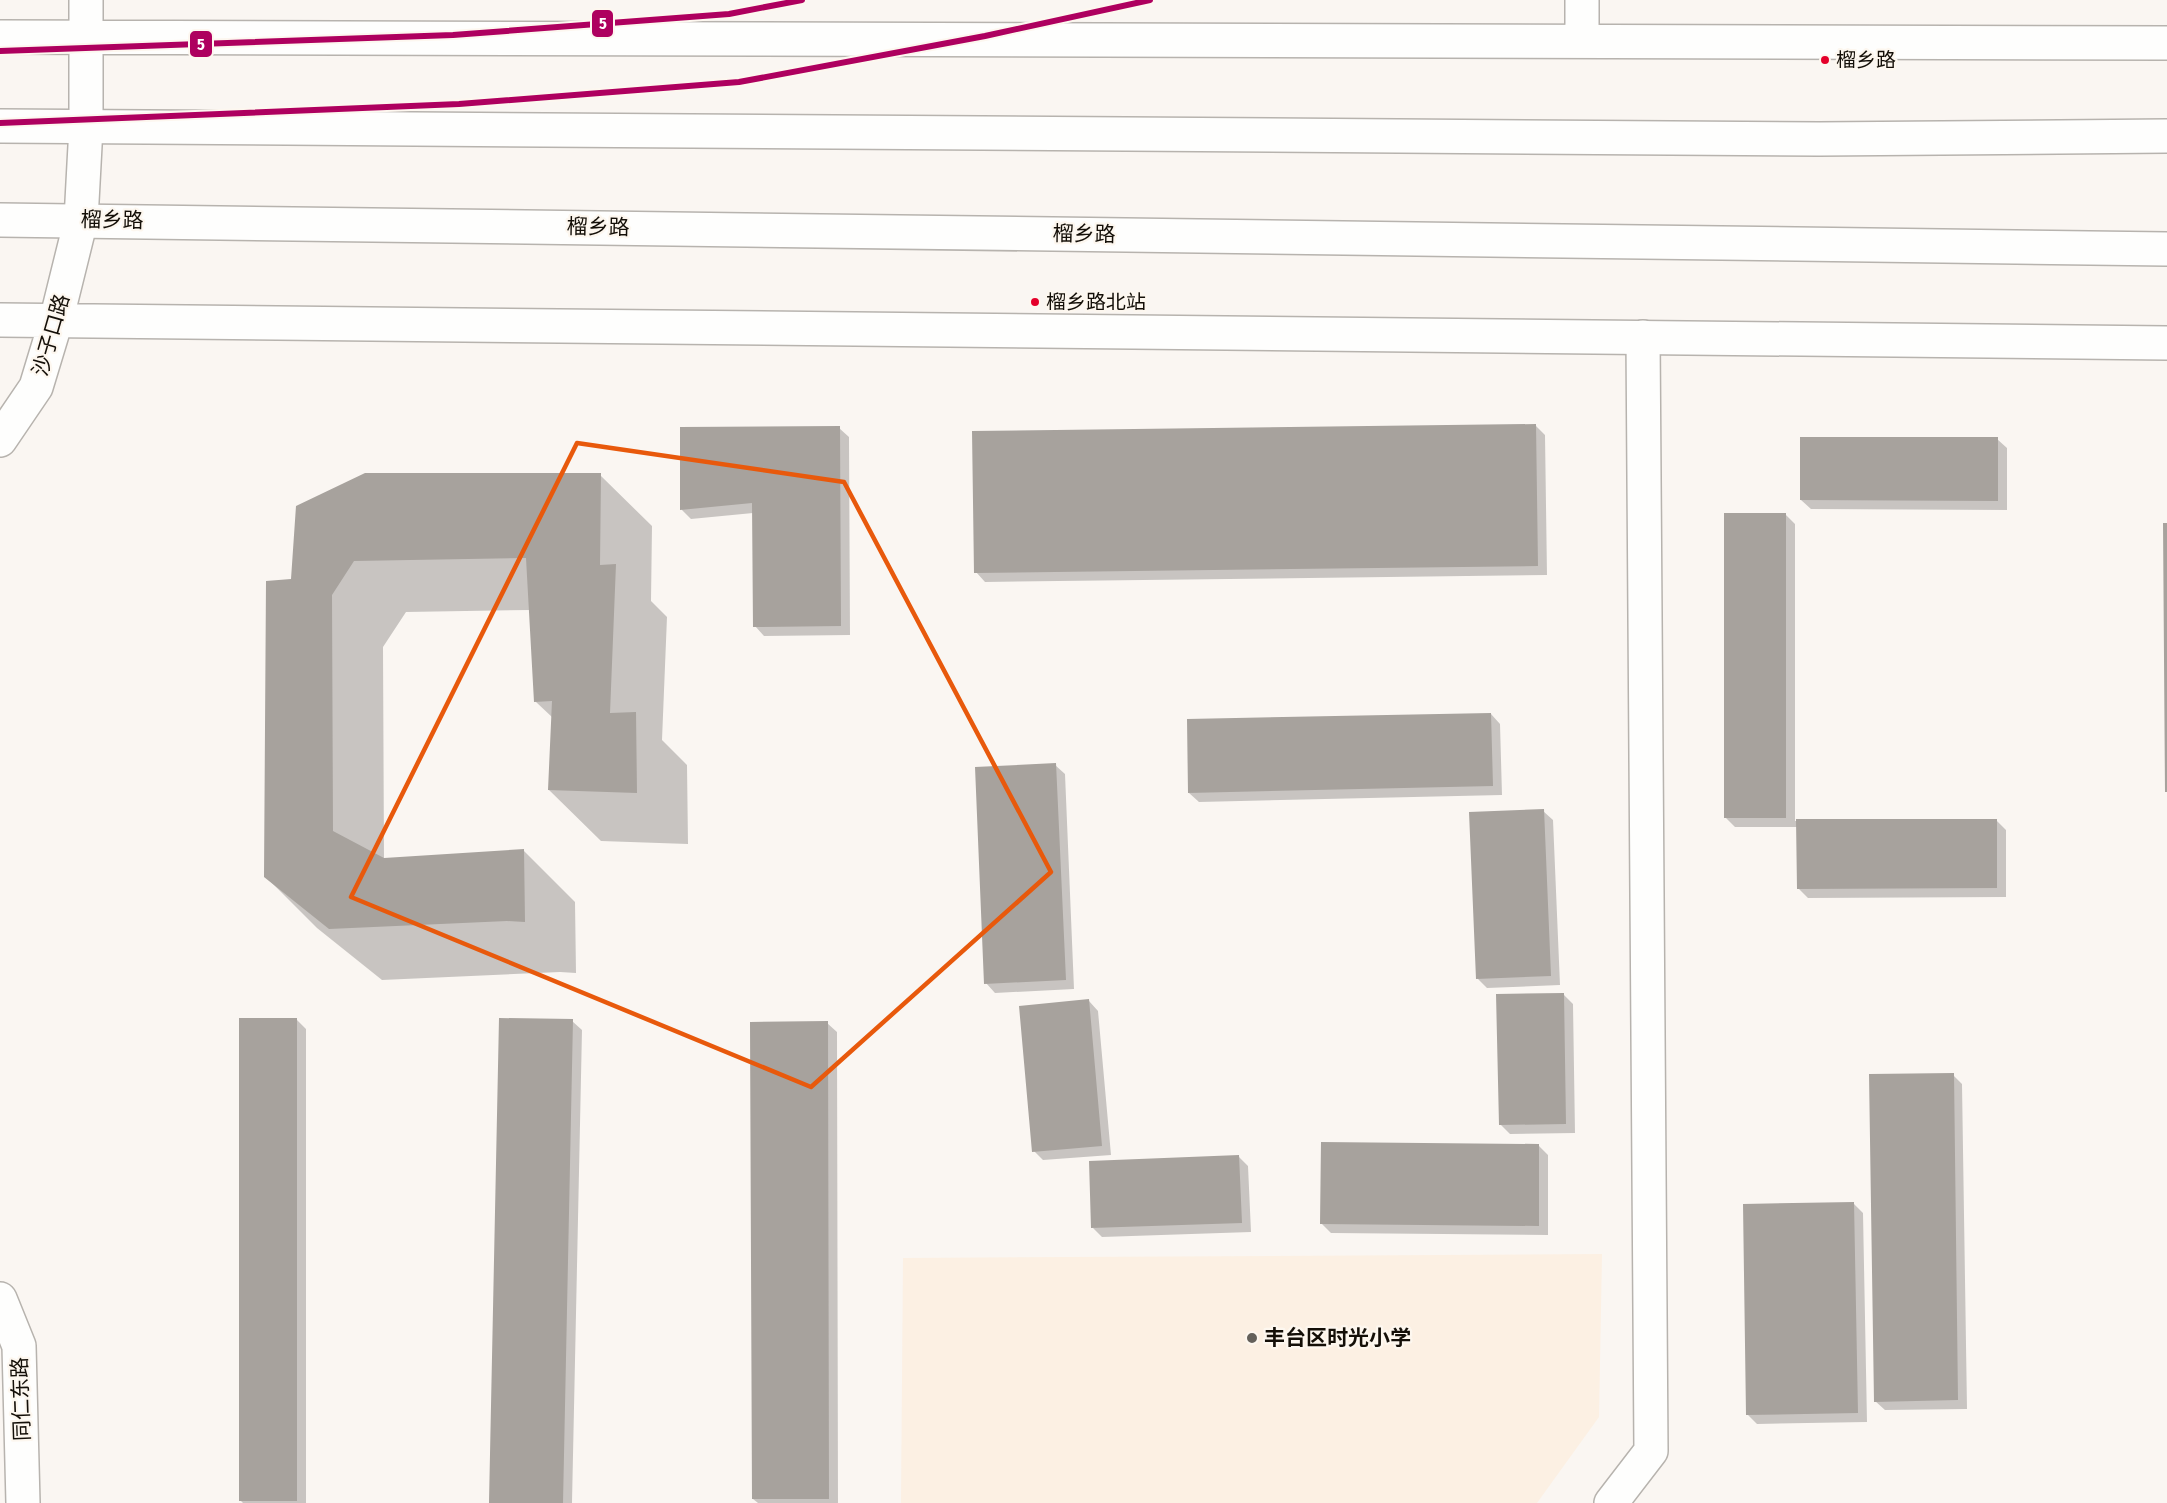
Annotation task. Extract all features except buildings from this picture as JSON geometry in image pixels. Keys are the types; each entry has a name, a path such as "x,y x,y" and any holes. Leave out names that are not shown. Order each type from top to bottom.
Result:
{"street":[{"name":"沙子口路","path":"0,440 36,387 56,321 81,220 86,127 86,0"},
{"path":"1582,0 1582,41"},
{"path":"0,37 2167,43"},
{"path":"0,126 1819,139 2167,136"},
{"name":"榴乡路","path":"0,220 2167,249"},
{"path":"0,320 2167,343"},
{"path":"1611,1503 1651,1451 1643,337"},
{"name":"同仁东路","path":"0,1299 19,1346 23,1503"}],"highlighted area":[{"path":"577,443 844,482 1051,872 811,1087 351,897"}],"shaded area":[{"name":"丰台区时光小学","path":"1602,1254 1599,1417 1537,1503 901,1503 903,1258"}],"transit line":[{"name":"5","path":"0,51 453,35 729,14 802,0"},
{"name":"5","path":"0,123 459,104 739,82 985,36 1150,0"}],"place":[{"name":"榴乡路","path":"1825,60"},
{"name":"榴乡路北站","path":"1035,302"},
{"name":"丰台区时光小学","path":"1252,1338"}]}
